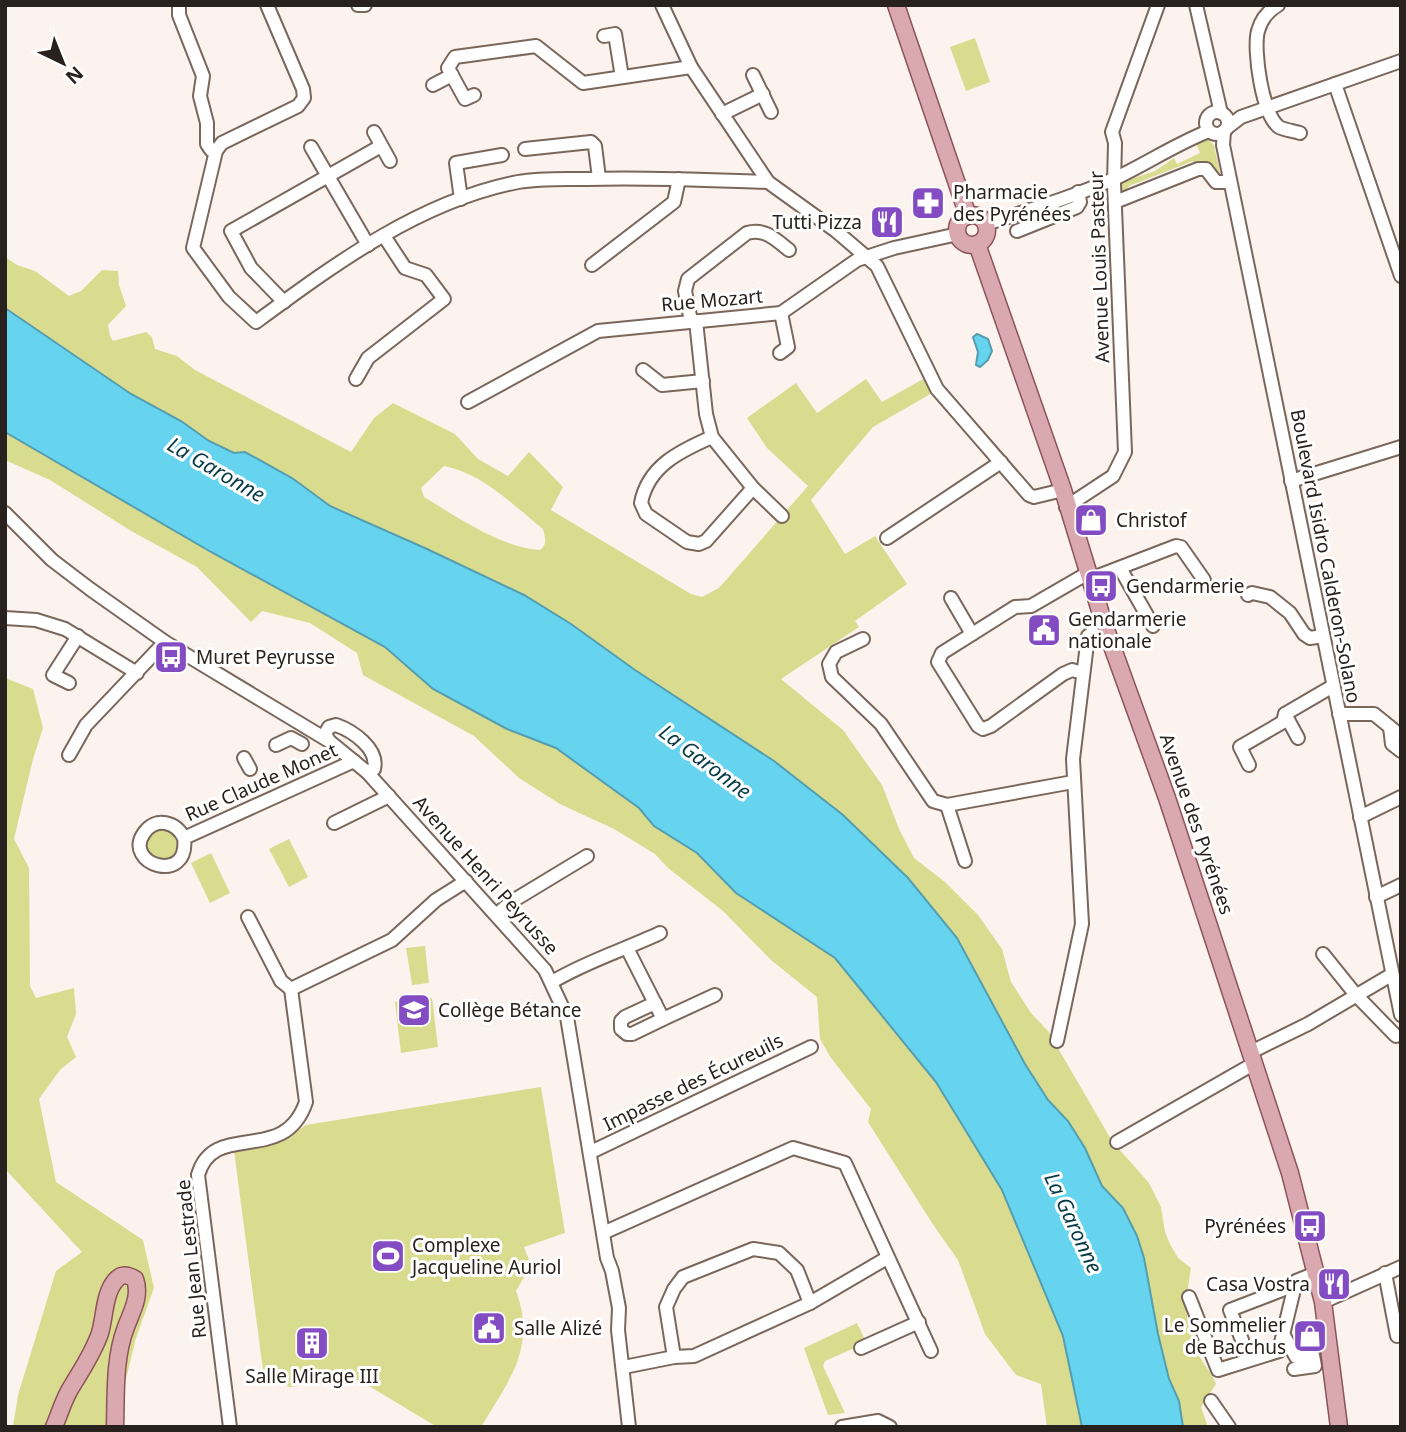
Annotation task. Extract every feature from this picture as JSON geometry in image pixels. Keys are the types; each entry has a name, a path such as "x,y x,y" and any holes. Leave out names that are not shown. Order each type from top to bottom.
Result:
{"main road":[{"path":"896,5 968,216"},
{"path":"968,216 978,216 986,224 984,240 969,245 961,241 958,226 968,216"},
{"name":"Avenue des Pyrénées","path":"977,244 1063,490 1066,507 1104,624 1167,797 1290,1173 1323,1302 1339,1427"},
{"path":"54,1427 68,1393 90,1357 100,1333 110,1291 122,1275 129,1275 135,1279 138,1296 124,1331 118,1359 115,1427"}],"street":[{"path":"179,5 179,15 203,76 200,96 207,123 207,144 216,151"},
{"path":"267,5 303,89 304,98 298,106 222,143 216,151 193,248 229,297 256,322 368,245 427,213 461,199 519,182 599,178 768,182"},
{"path":"358,5 365,5"},
{"path":"662,5 691,67 768,182 836,231 877,266 937,389 1029,495 1034,497 1063,490"},
{"name":"Avenue Louis Pasteur","path":"1066,507 1113,476 1125,452 1114,178 1115,143 1112,132 1158,5"},
{"name":"Boulevard Isidro Calderon-Solano","path":"1196,5 1218,126 1401,1015"},
{"path":"1278,5 1265,16 1257,34 1262,90 1267,108 1279,127 1300,133"},
{"path":"604,36 615,34 622,77"},
{"path":"474,94 465,99 448,68 455,57 536,46 583,83 691,67"},
{"path":"986,224 1114,178 1218,126 1401,61"},
{"path":"433,85 452,75"},
{"path":"753,75 771,112"},
{"path":"1335,84 1398,259 1401,276"},
{"path":"722,114 763,94"},
{"path":"374,132 390,161"},
{"path":"525,149 591,142 595,146 599,178"},
{"path":"284,302 251,268 231,231 381,146"},
{"path":"311,147 368,245"},
{"path":"461,199 456,163 502,155"},
{"path":"1115,202 1198,169 1206,169 1216,182 1230,182"},
{"path":"592,265 674,202 679,179"},
{"path":"1017,231 1077,207 1080,202 1077,192"},
{"path":"782,516 753,488 712,437 706,414 693,321 685,291 688,279 747,233 757,230 770,235 789,250"},
{"name":"Rue Mozart","path":"468,402 598,331 781,313 857,260 894,248 958,234"},
{"path":"356,379 368,358 444,299 426,275 405,268 384,236"},
{"path":"780,353 788,347 781,313"},
{"path":"643,370 662,385 703,382"},
{"path":"712,437 674,454 663,465 644,488 641,503 646,514 687,542 699,544 706,541 753,488"},
{"path":"1291,481 1401,447"},
{"path":"887,538 1001,462"},
{"name":"Avenue Henri Peyrusse","path":"5,513 52,560 166,642 329,741 367,772 530,951 552,982 567,1017 591,1152 607,1258 606,1273 624,1372 629,1427"},
{"path":"1083,673 1072,670 1063,674 991,726 980,728 938,662 942,653 1015,607 1031,606 1089,576 1120,568 1179,546 1204,580"},
{"path":"1120,568 1153,625"},
{"path":"1248,595 1252,593 1270,597 1290,613 1304,635 1324,642"},
{"path":"951,598 972,634"},
{"path":"5,618 36,620 60,626 137,673"},
{"path":"1057,1041 1082,924 1073,759 1088,636 1104,624"},
{"path":"69,683 53,675 78,636"},
{"path":"863,639 836,652 829,664 832,677 881,724 933,802 947,805 1073,782"},
{"path":"69,755 86,725 166,642"},
{"path":"1312,651 1324,642"},
{"path":"1249,765 1240,747 1283,722 1285,715 1333,686"},
{"path":"1339,714 1374,714 1401,736"},
{"path":"1285,715 1298,738"},
{"path":"329,741 325,734 329,727 337,725 356,736 376,761 374,769 367,772"},
{"path":"1390,727 1392,744 1401,751"},
{"path":"276,745 291,738 300,746 312,731"},
{"name":"Rue Claude Monet","path":"184,838 354,761"},
{"path":"334,823 388,796"},
{"path":"1360,817 1401,797"},
{"path":"947,805 965,861"},
{"path":"497,914 511,902 587,856"},
{"path":"248,917 281,981 291,989 393,940 436,900 466,881"},
{"path":"1376,897 1401,885"},
{"path":"552,982 604,955 660,933"},
{"path":"627,948 663,1019"},
{"path":"1323,954 1356,995 1396,1036"},
{"path":"1117,1142 1391,975"},
{"name":"Rue Jean Lestrade","path":"230,1427 198,1175 204,1160 223,1146 276,1137 286,1132 299,1119 306,1102 291,989"},
{"path":"655,1003 625,1017 621,1021 621,1029 632,1034 715,995"},
{"name":"Impasse des Écureuils","path":"591,1152 811,1047"},
{"path":"603,1233 793,1148 845,1163 931,1352"},
{"path":"674,1357 666,1307 674,1289 683,1277 753,1249 779,1253 797,1270 810,1303"},
{"path":"624,1372 674,1357 694,1356 810,1303 887,1258"},
{"path":"1323,1302 1401,1267"},
{"path":"1189,1297 1218,1370 1279,1351 1296,1281 1316,1273"},
{"path":"1385,1273 1396,1336"},
{"path":"1242,1340 1230,1310 1295,1285"},
{"path":"862,1348 919,1322"},
{"path":"1283,1334 1296,1357 1313,1354 1315,1366 1294,1369"},
{"path":"1314,1360 1331,1358"},
{"name":"Avenue Henri Peyrusse","path":"624,1372 635,1406 638,1427"},
{"path":"1211,1401 1229,1427"},
{"path":"842,1427 878,1421 890,1427"}],"green space":[{"path":"975,38 990,82 966,91 950,47"},
{"path":"1206,138 1214,145 1221,178 1194,168 1193,161 1129,186 1125,194 1121,194 1119,185 1122,182 1155,171 1174,158 1177,164 1200,153 1196,143"},
{"path":"5,257 17,265 35,271 69,296 81,291 102,270 118,271 119,285 126,306 108,325 113,341 146,332 152,337 155,349 177,356 195,370 351,452 374,418 393,403 455,434 478,459 508,476 529,452 563,487 551,510 691,594 702,597 719,588 808,486 767,448 747,418 796,383 817,413 866,379 882,402 925,378 934,392 873,427 811,500 845,554 875,536 907,584 855,621 859,627 781,679 843,730 882,785 914,858 945,882 978,915 1002,949 1011,982 1031,1013 1048,1031 1112,1141 1149,1183 1161,1207 1170,1244 1178,1258 1191,1268 1187,1302 1190,1331 1199,1355 1216,1384 1201,1407 1208,1427 1183,1427 1179,1401 1169,1379 1158,1334 1144,1258 1123,1208 1102,1186 1085,1149 1068,1122 1048,1100 1025,1064 957,938 908,878 843,815 774,761 524,595 330,506 292,478 209,441 181,421 131,394 5,308","holes":["444,466 458,470 496,491 543,529 543,548 525,548 495,538 424,497 421,488"]},
{"path":"5,432 211,552 385,648 434,689 507,729 555,748 639,808 654,826 697,853 736,893 835,958 936,1082 1002,1190 1063,1336 1082,1427 1047,1427 1041,1384 1016,1375 985,1334 958,1260 868,1122 871,1109 831,1058 820,1039 817,997 771,960 723,911 668,868 655,854 614,829 560,804 519,778 474,736 363,675 357,653 310,623 262,611 251,622 197,567 133,532 50,480 5,460"},
{"path":"5,678 33,689 43,728 14,839 29,868 30,986 36,998 74,988 76,1014 67,1037 76,1057 60,1070 39,1099 56,1182 143,1240 154,1288 136,1338 123,1391 122,1427 13,1427 18,1395 56,1271 82,1252 5,1166"},
{"path":"165,825 178,837 176,852 166,861 149,858 144,836"},
{"path":"289,839 308,877 289,887 269,849"},
{"path":"211,853 230,893 210,903 191,863"},
{"path":"425,946 429,983 412,985 406,948"},
{"path":"432,998 438,1047 401,1053 395,1002"},
{"name":"Complexe Jacqueline Auriol","path":"541,1087 565,1233 524,1247 531,1265 516,1291 522,1311 522,1347 510,1378 481,1427 437,1427 359,1380 288,1387 286,1383 265,1385 234,1151 282,1141 306,1125"},
{"path":"857,1323 865,1340 870,1341 825,1361 823,1366 845,1413 828,1415 804,1348"}],"water":[{"name":"La Garonne","path":"5,308 131,394 181,421 209,441 234,453 245,452 292,478 330,506 524,595 774,761 843,815 908,878 957,938 1025,1064 1048,1100 1068,1121 1085,1148 1102,1186 1123,1208 1144,1258 1158,1334 1169,1379 1179,1401 1183,1427 1082,1427 1063,1336 1002,1190 936,1082 835,958 736,893 697,853 654,826 639,808 556,748 507,729 433,689 385,647 211,552 5,432"},
{"path":"977,334 988,339 992,351 988,360 980,367 976,365 978,352 973,337"}],"place":[{"name":"Pharmacie des Pyrénées","path":"928,203"},
{"name":"Tutti Pizza","path":"887,222"},
{"name":"Christof","path":"1091,520"},
{"name":"Gendarmerie","path":"1101,586"},
{"name":"Gendarmerie nationale","path":"1044,630"},
{"name":"Muret Peyrusse","path":"171,657"},
{"name":"Collège Bétance","path":"414,1010"},
{"name":"Pyrénées","path":"1310,1226"},
{"name":"Complexe Jacqueline Auriol","path":"388,1256"},
{"name":"Casa Vostra","path":"1334,1284"},
{"name":"Salle Alizé","path":"489,1328"},
{"name":"Le Sommelier de Bacchus","path":"1310,1336"},
{"name":"Salle Mirage III","path":"312,1343"}]}
